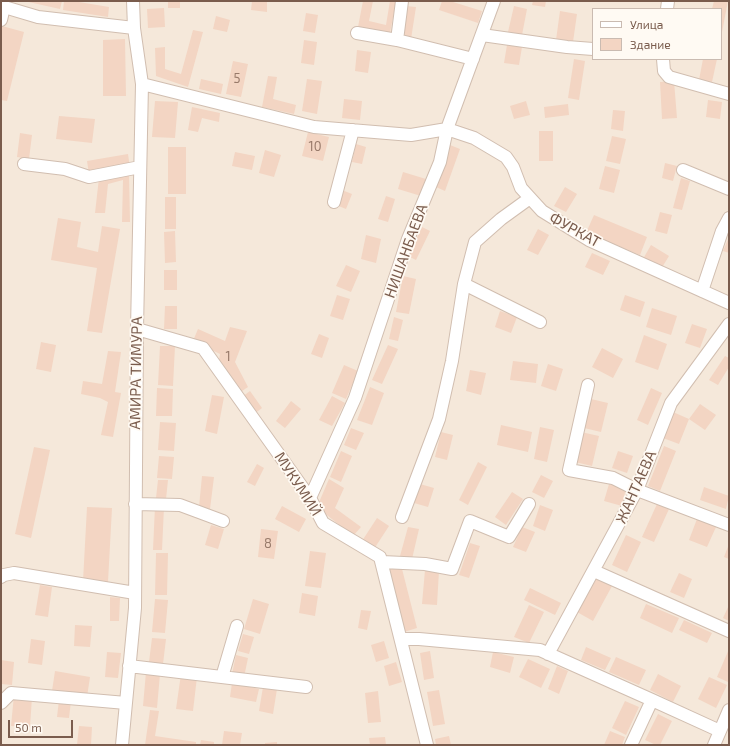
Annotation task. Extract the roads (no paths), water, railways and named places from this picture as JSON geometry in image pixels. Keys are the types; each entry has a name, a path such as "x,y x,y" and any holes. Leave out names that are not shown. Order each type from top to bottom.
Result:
{"street":[{"name":"АМИРА ТИМУРА","path":"122,745 135,593 137,329 142,84 134,28 133,1"},
{"path":"397,40 402,1"},
{"name":"НИШАНБАЕВА","path":"310,498 355,398 408,239 440,162 447,130 494,1"},
{"path":"1,20 3,6 38,17 134,28"},
{"path":"356,33 397,40 473,59"},
{"path":"482,35 567,47 592,49"},
{"path":"663,60 664,71 669,77 729,94"},
{"path":"142,84 314,127 411,135 447,130"},
{"path":"334,202 353,130"},
{"name":"ФУРКАТ","path":"447,130 474,138 506,157 513,167 521,188 542,211 589,240 729,303"},
{"path":"24,164 65,169 89,177 140,167"},
{"path":"683,170 729,189"},
{"path":"402,517 439,418 452,360 464,284 475,242 501,219 530,198"},
{"path":"702,291 722,231 729,218"},
{"path":"464,284 540,322"},
{"name":"ЖАНТАЕВА","path":"548,654 637,490 671,403 729,324"},
{"name":"МУКУМИЙ","path":"137,329 203,348 310,498 323,523 380,557 382,562"},
{"path":"588,385 569,470 613,478 637,490 729,525"},
{"path":"135,504 180,505 223,521"},
{"path":"427,745 382,562 425,564 452,569 470,521 509,537 529,504"},
{"path":"594,571 729,631"},
{"path":"1,577 14,573 135,593"},
{"path":"222,677 237,626"},
{"path":"401,639 419,639 540,650 720,731"},
{"path":"129,666 306,687"},
{"path":"1,703 11,693 126,703"},
{"path":"632,745 652,700"},
{"path":"714,745 729,710"}]}
